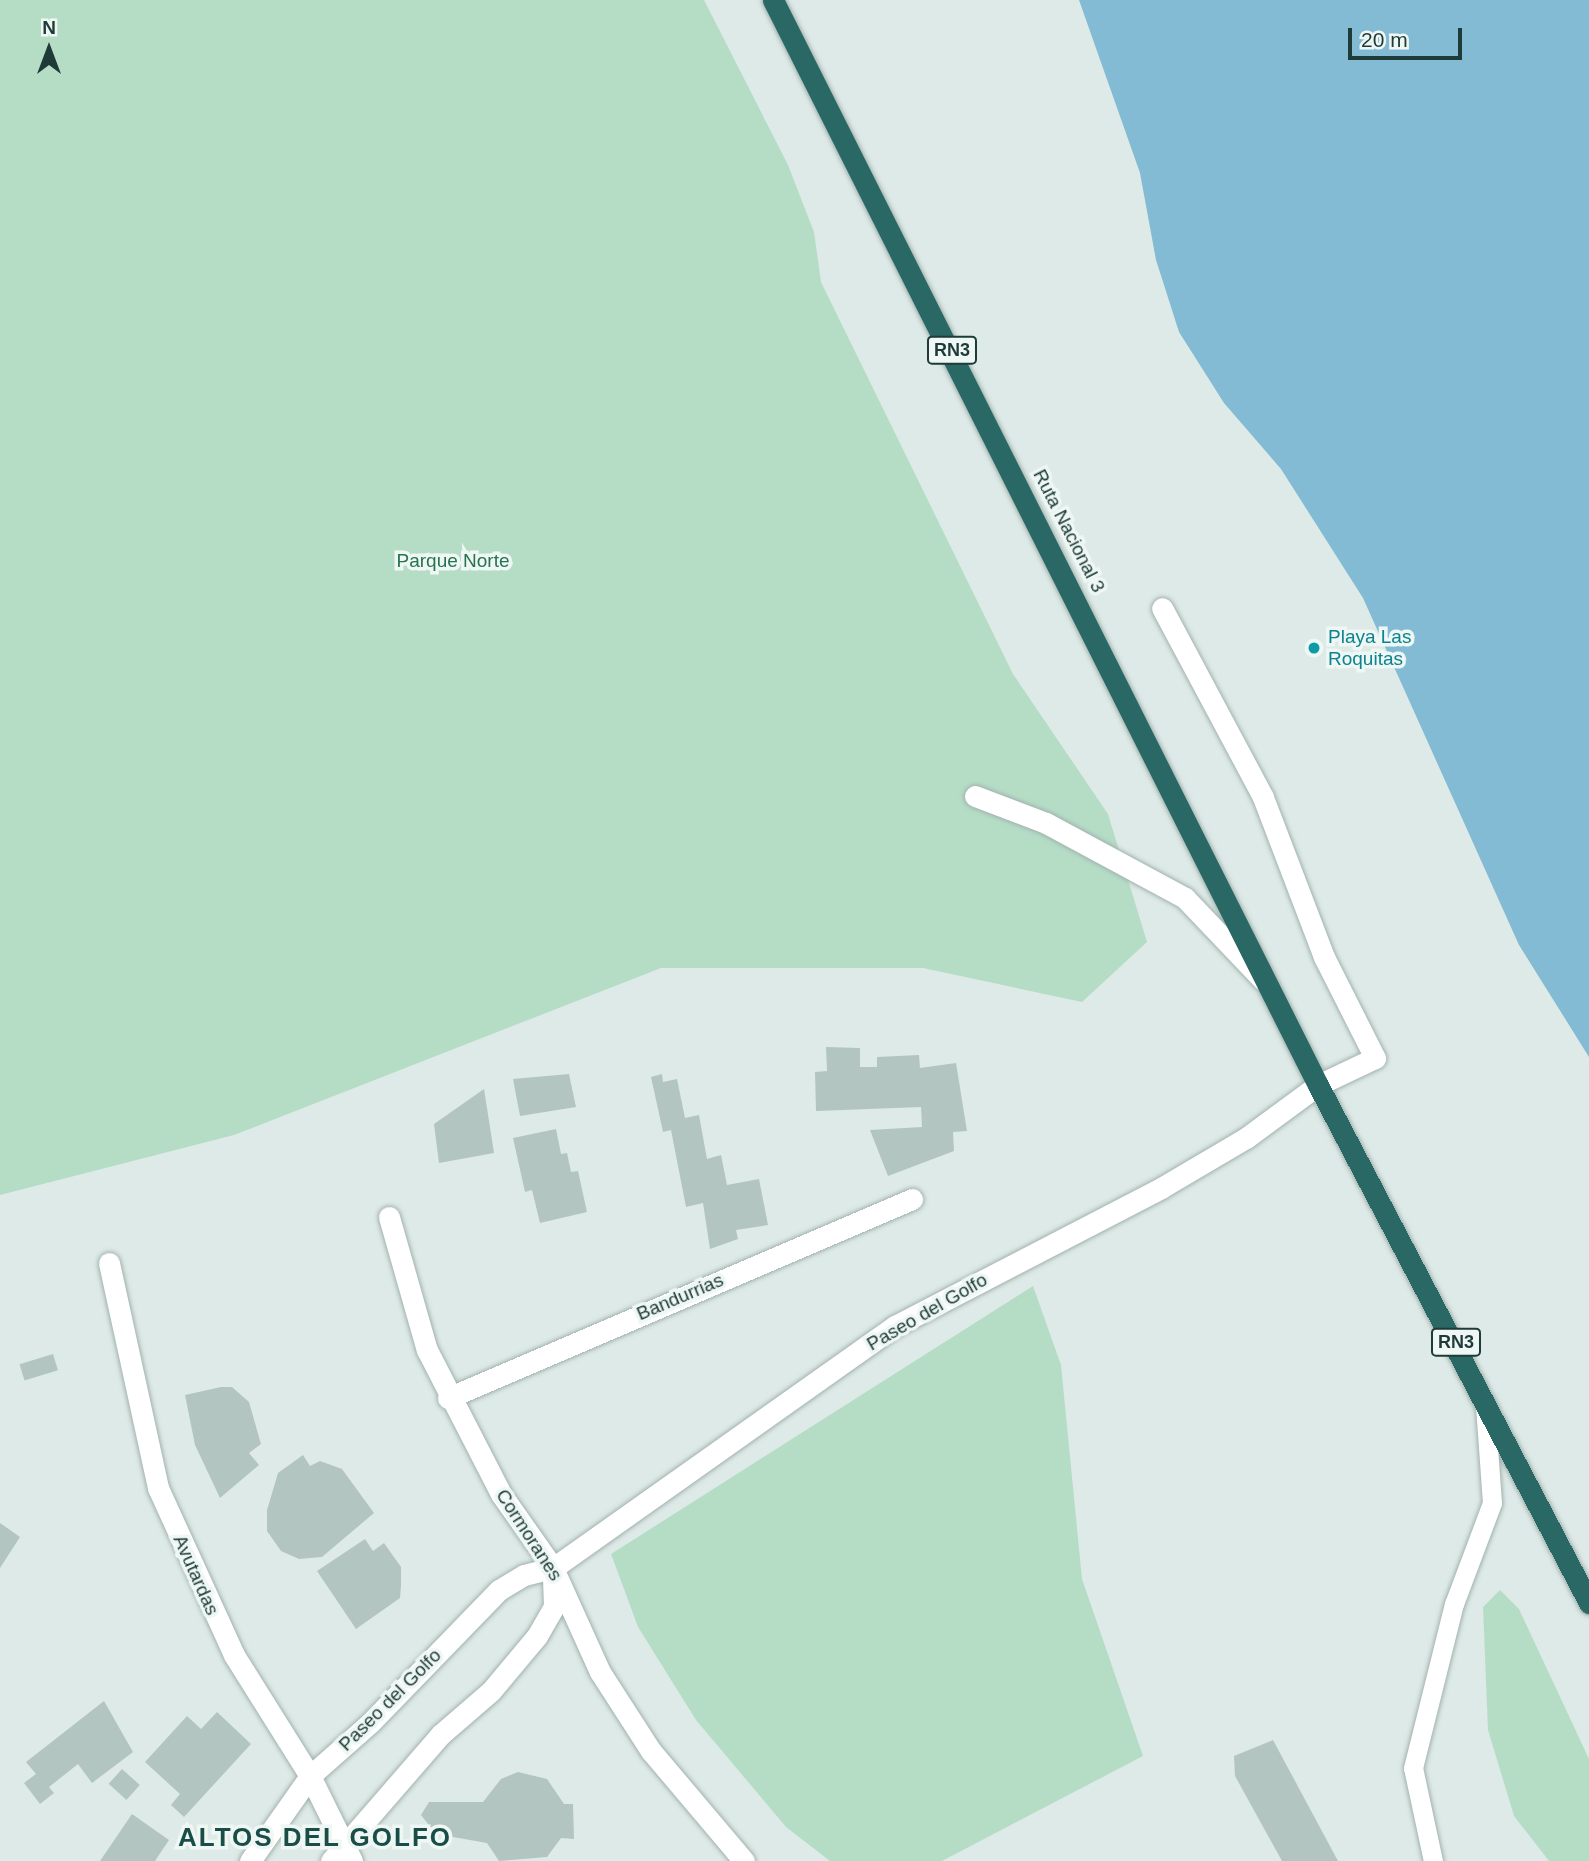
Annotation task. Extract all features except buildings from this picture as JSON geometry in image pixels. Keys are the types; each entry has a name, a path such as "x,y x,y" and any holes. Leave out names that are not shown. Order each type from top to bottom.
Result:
{"highway":[{"name":"Ruta Nacional 3","path":"773,0 1318,1085"},
{"name":"RN3","path":"1318,1085 1485,1396 1589,1603"}],"street":[{"name":"Paseo del Golfo","path":"250,1861 310,1776 370,1723 499,1590 524,1575 553,1568 895,1326 1161,1188 1246,1138 1318,1085 1375,1058 1324,957 1263,797 1163,608"},
{"path":"975,796 1046,823 1185,898 1269,986"},
{"name":"Bandurrias","path":"449,1398 912,1199"},
{"name":"Cormoranes","path":"389,1217 427,1350 449,1398 501,1494 553,1568 600,1672 651,1751 744,1861"},
{"name":"Avutardas","path":"109,1263 158,1488 234,1655 310,1776 342,1856"},
{"path":"342,1856 440,1735 491,1691 537,1636 554,1605 553,1568"}],"lane":[{"path":"1433,1861 1413,1768 1454,1604 1492,1503 1485,1396"}],"green space":[{"name":"Parque Norte","path":"0,0 704,0 788,165 814,232 821,282 1013,674 1108,814 1147,942 1082,1002 923,968 661,968 234,1135 0,1195"},
{"path":"1033,1286 1061,1365 1082,1579 1143,1756 942,1861 830,1861 786,1827 696,1720 638,1627 611,1554"},
{"path":"1500,1590 1519,1609 1589,1759 1589,1861 1549,1861 1514,1816 1488,1730 1483,1607"}],"water":[{"path":"1079,0 1589,0 1589,1057 1519,945 1363,598 1281,469 1224,403 1179,332 1156,260 1140,173"}],"place":[{"name":"Playa Las Roquitas","path":"1314,648"}],"district":[{"name":"ALTOS DEL GOLFO","path":"315,1838"}]}
